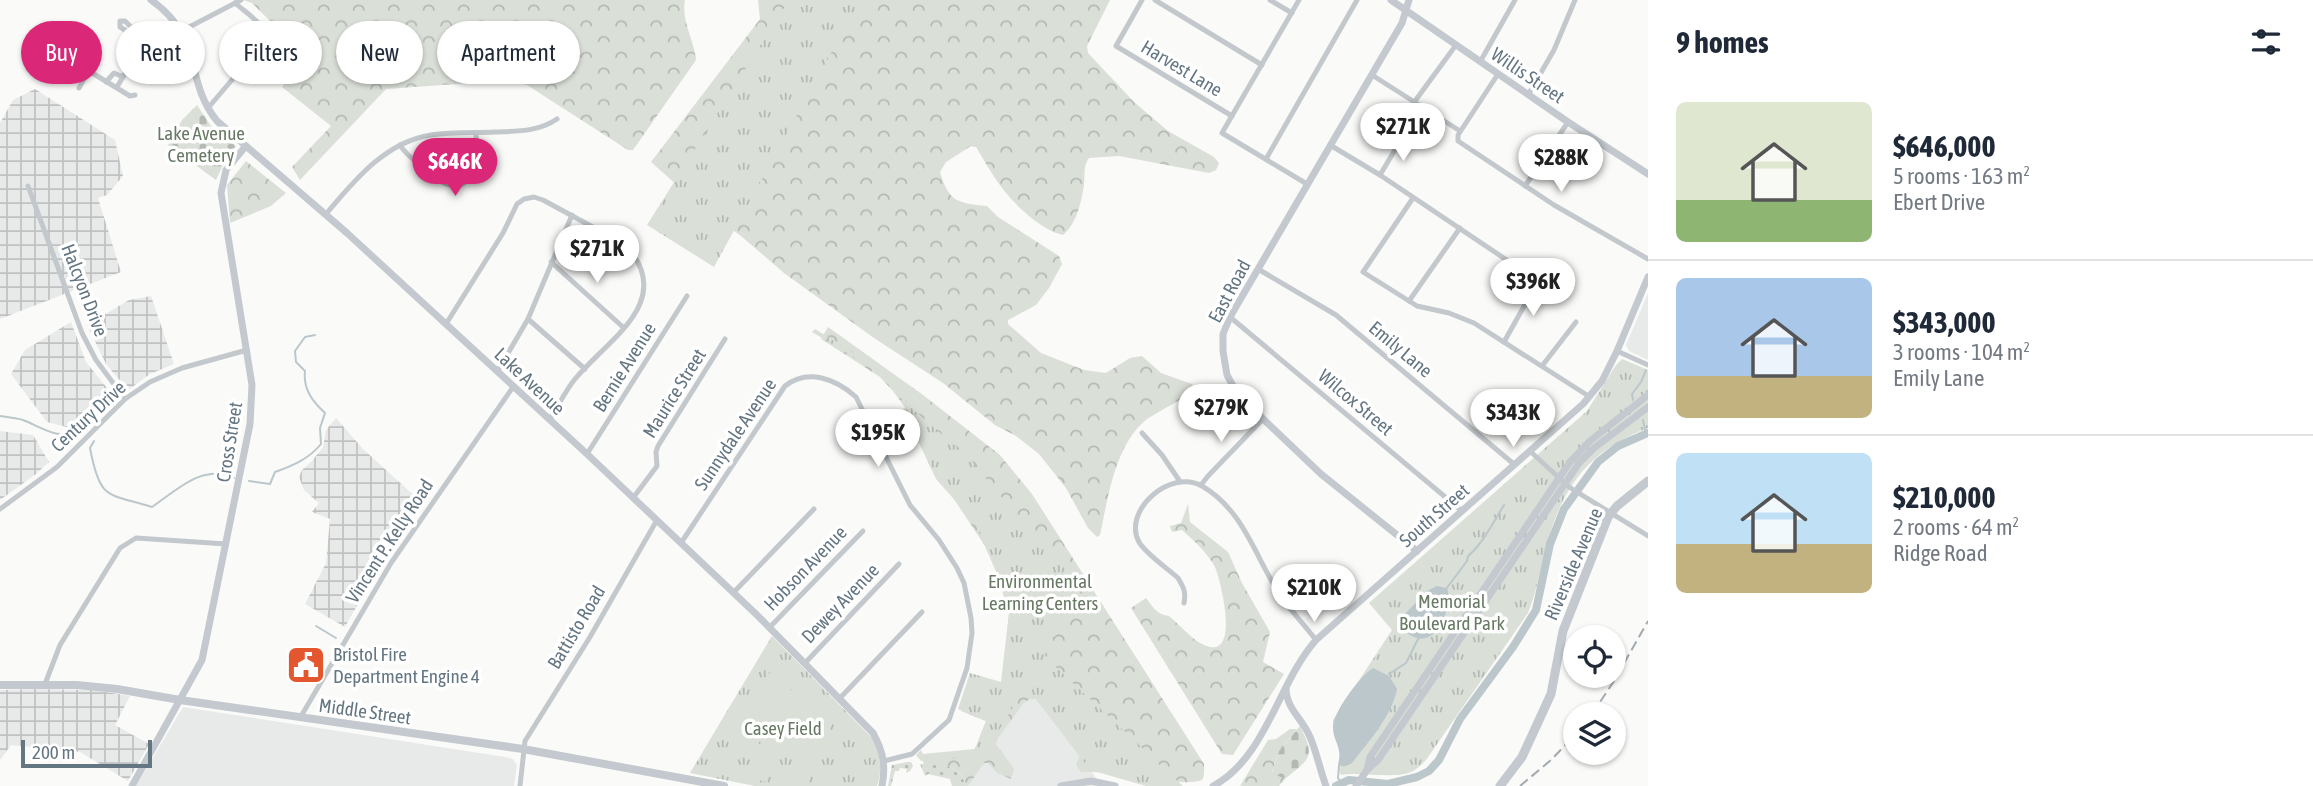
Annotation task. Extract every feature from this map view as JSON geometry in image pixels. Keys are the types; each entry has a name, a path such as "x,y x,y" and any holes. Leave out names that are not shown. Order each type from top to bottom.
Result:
{"highway":[{"name":"Riverside Avenue","path":"1500,786 1522,757 1551,694 1563,631 1602,530 1612,512 1648,481"}],"main road":[{"name":"Lake Avenue","path":"152,0 174,21"},
{"name":"Willis Street","path":"1391,0 1648,174"},
{"name":"East Road","path":"1409,0 1402,23 1230,317 1222,340 1227,375 1238,395 1321,474 1418,551"},
{"name":"Lake Avenue","path":"201,84 208,108 217,121 326,214 587,454 840,698 873,733 881,749 884,761 882,786"},
{"name":"Cross Street","path":"132,786 202,660 253,403 221,192 226,170 245,147"},
{"name":"South Street","path":"1213,786 1241,764 1300,660 1316,640 1590,397 1602,381 1617,351 1648,277"},
{"path":"1565,483 1570,462 1590,441 1648,395"},
{"path":"1357,785 1366,771 1378,760 1579,463 1594,448 1648,407"},
{"name":"Middle Street","path":"0,685 45,684 117,689 523,749 722,786"},
{"path":"1287,685 1286,696 1290,708 1310,736 1325,785"},
{"path":"1270,716 1290,708"},
{"path":"1061,786 1091,781 1115,786"}],"street":[{"name":"Harvest Lane","path":"1143,0 1115,46 1232,116"},
{"path":"1155,0 1262,65"},
{"path":"1270,0 1292,13"},
{"path":"1299,0 1222,134 1307,184"},
{"path":"1266,159 1357,0"},
{"path":"1480,62 1515,0"},
{"path":"1528,95 1553,50 1575,0"},
{"path":"199,21 238,2 264,29 266,40 208,108"},
{"path":"1415,102 1456,45"},
{"path":"107,82 116,74"},
{"path":"1498,74 1461,131 1458,141 1554,205 1648,259"},
{"path":"1372,75 1461,131"},
{"path":"102,79 130,96 135,95"},
{"path":"79,88 81,84"},
{"path":"117,88 119,84"},
{"path":"326,214 354,180 400,145 431,135 531,130 545,126 557,118"},
{"path":"1525,186 1568,122"},
{"path":"400,145 438,180 451,185 458,184 466,180 476,161 476,133"},
{"path":"1380,175 1402,138"},
{"path":"1330,145 1380,175 1538,281 1504,342"},
{"name":"Halcyon Drive","path":"28,186 82,333 96,360 125,398"},
{"path":"446,324 503,233 517,204 524,199 534,197 626,245 639,263 644,276 643,300 624,328 576,379 549,420"},
{"path":"1413,198 1363,272 1417,306 1466,319 1590,397"},
{"path":"497,372 528,319 572,215"},
{"path":"1409,301 1460,228"},
{"path":"551,261 624,328"},
{"name":"Emily Lane","path":"1258,269 1336,314 1515,465"},
{"name":"Bernie Avenue","path":"587,454 687,296"},
{"name":"Wilcox Street","path":"1230,317 1462,511"},
{"path":"528,319 585,369"},
{"path":"1542,366 1576,322"},
{"name":"Maurice Street","path":"633,498 657,466 657,446 725,339"},
{"name":"Century Drive","path":"0,509 57,467 125,398 150,382 182,369 247,350"},
{"path":"1617,351 1648,365"},
{"name":"Sunnydale Avenue","path":"681,543 785,386 798,378 821,377 856,397 910,505 939,540 957,568 964,583 971,618 972,633 967,668 949,720 912,754 884,761"},
{"name":"Vincent P. Kelly Road","path":"300,718 391,562 513,387"},
{"path":"1201,485 1262,420"},
{"path":"1142,433 1180,480"},
{"path":"1531,452 1565,483 1648,536"},
{"path":"1184,603 1186,593 1183,585 1139,543 1136,531 1139,514 1145,504 1161,488 1180,480 1201,485 1229,509 1248,535 1281,597 1316,640"},
{"path":"733,593 814,509"},
{"name":"Battisto Road","path":"523,749 657,520"},
{"name":"Hobson Avenue","path":"769,628 863,531"},
{"path":"45,684 60,645 114,556 128,542 136,538 226,544"},
{"name":"Dewey Avenue","path":"804,663 899,564"},
{"path":"840,698 922,612"},
{"path":"520,786 523,749"}],"shaded area":[{"path":"35,89 115,140 123,176 107,195 98,198 121,272 0,319 0,123 13,100"},
{"path":"1648,293 1648,360 1629,351 1626,345"},
{"path":"151,296 174,364 150,374 128,390 106,364 87,325 129,300"},
{"path":"71,322 86,362 116,399 82,431 47,422 11,374 25,350"},
{"path":"336,418 363,449 419,500 370,571 374,575 345,627 305,604 326,563 330,519 312,512 319,503 304,490 299,477 323,447 326,430"},
{"path":"0,431 33,435 49,462 0,500"},
{"path":"1437,586 1447,588 1448,595 1442,621 1432,635 1425,638 1413,637 1406,631 1401,618 1427,591"},
{"path":"1373,668 1389,676 1397,689 1394,699 1379,728 1352,763 1342,766 1338,764 1334,720 1348,694"},
{"path":"0,690 94,690 130,696 115,725 149,744 128,781 80,752 11,745 0,760"},
{"path":"1033,691 1085,755 1085,764 1103,786 966,786 993,742"},
{"path":"183,707 505,757 513,759 517,765 514,786 136,786"}],"green space":[{"path":"243,0 685,0 686,23 696,60 633,150 628,150 524,84 580,84 580,21 437,21 437,84 456,84 386,89 300,180 292,167 331,126 282,87 284,84 322,84 322,21 270,21 252,3"},
{"path":"758,0 1110,0 1087,46 1088,53 1134,102 1168,131 1214,157 1219,163 1216,170 1209,173 1119,156 1089,158 1085,167 1078,212 1063,235 1041,225 1015,203 995,178 976,147 971,146 946,162 940,172 947,190 956,199 968,204 987,206 998,217 1059,256 1062,264 1036,305 1008,320 1008,324 1041,353 1084,370 1106,373 1130,358 1142,356 1161,373 1192,384 1194,388 1191,394 1147,419 1127,442 1114,472 1100,535 1097,537 1088,528 1066,488 1039,454 1016,436 995,425 943,383 874,338 784,273 704,209 651,162 760,19"},
{"path":"789,0 859,2 714,267 647,225"},
{"name":"Lake Avenue Cemetery","path":"197,105 211,126 236,146 216,180 168,145 182,120"},
{"path":"246,161 286,193 271,206 230,223 227,185"},
{"path":"828,327 923,395 1000,455 1032,494 1204,764 1202,780 1173,782 1081,772 1076,765 1080,755 1036,699 1024,703 996,744 1014,769 1011,779 984,763 966,786 956,770 924,764 922,758 975,749 986,721 961,711 1002,682 1009,613 999,574 985,546 944,484 914,420 880,377 821,339"},
{"name":"Environmental Learning Centers","path":"815,329 889,375 898,384 908,405 969,458 1044,548 1083,587 1044,656 1183,786 1146,786 1090,770 1026,686 983,756 921,761 916,755 921,750 923,754 975,749 986,721 958,709 970,673 1001,682 1009,613 997,574 975,523 936,479 894,385 876,370 812,332"},
{"name":"Memorial Boulevard Park","path":"1622,359 1648,370 1648,428 1599,455 1566,495 1551,530 1528,613 1420,766 1406,774 1398,775 1341,775 1338,767 1340,749 1333,720 1392,630 1369,603 1587,411"},
{"path":"1188,504 1190,522 1228,552 1270,632 1263,662 1284,674 1233,755 1222,754 1131,608 1146,598 1156,610 1169,616 1202,644 1214,647 1222,643 1226,619 1215,567 1182,530 1172,532 1170,526 1181,523"},
{"name":"Casey Field","path":"772,636 872,738 880,761 877,786 755,786 690,773"},
{"path":"770,672 798,696 751,751 724,729"},
{"path":"802,696 825,696 834,755 766,756 758,746"},
{"path":"1300,726 1308,745 1308,757 1285,779 1272,773 1279,751"},
{"path":"1290,729 1297,729 1279,751 1272,772 1285,779 1279,786 1240,786 1268,740 1276,739"},
{"path":"911,762 913,766 910,771 906,773 907,769 900,768 895,771 891,786 888,786 892,765"},
{"path":"920,764 942,765 955,769 966,786 952,786 950,779 928,774 925,776"},
{"path":"751,767 769,771 767,782 748,778"},
{"path":"796,771 811,773 809,786 794,786"}],"waterway":[{"path":"249,481 270,484 275,472 306,458 321,444 320,428 325,413 309,394 305,371 296,362 295,351 305,337 315,335"},
{"path":"1633,400 1632,394 1646,370"},
{"path":"0,416 23,420 57,434 78,432"},
{"path":"1643,420 1646,434"},
{"path":"1336,786 1349,780 1388,784 1417,777 1429,771 1439,760 1460,719 1513,647 1536,610 1550,544 1564,509 1598,462 1618,446 1648,433"},
{"path":"94,441 90,448 102,486 115,496 152,507 181,486 201,476 223,474 234,478"},
{"path":"1446,589 1504,505"},
{"path":"316,626 336,638"},
{"path":"1389,674 1406,663 1419,637"},
{"path":"1339,765 1338,778 1341,783"}],"railway":[{"path":"1600,702 1648,621"},
{"path":"1520,786 1563,748"}],"place":[{"name":"Bristol Fire Department Engine 4","path":"306,665"}]}
